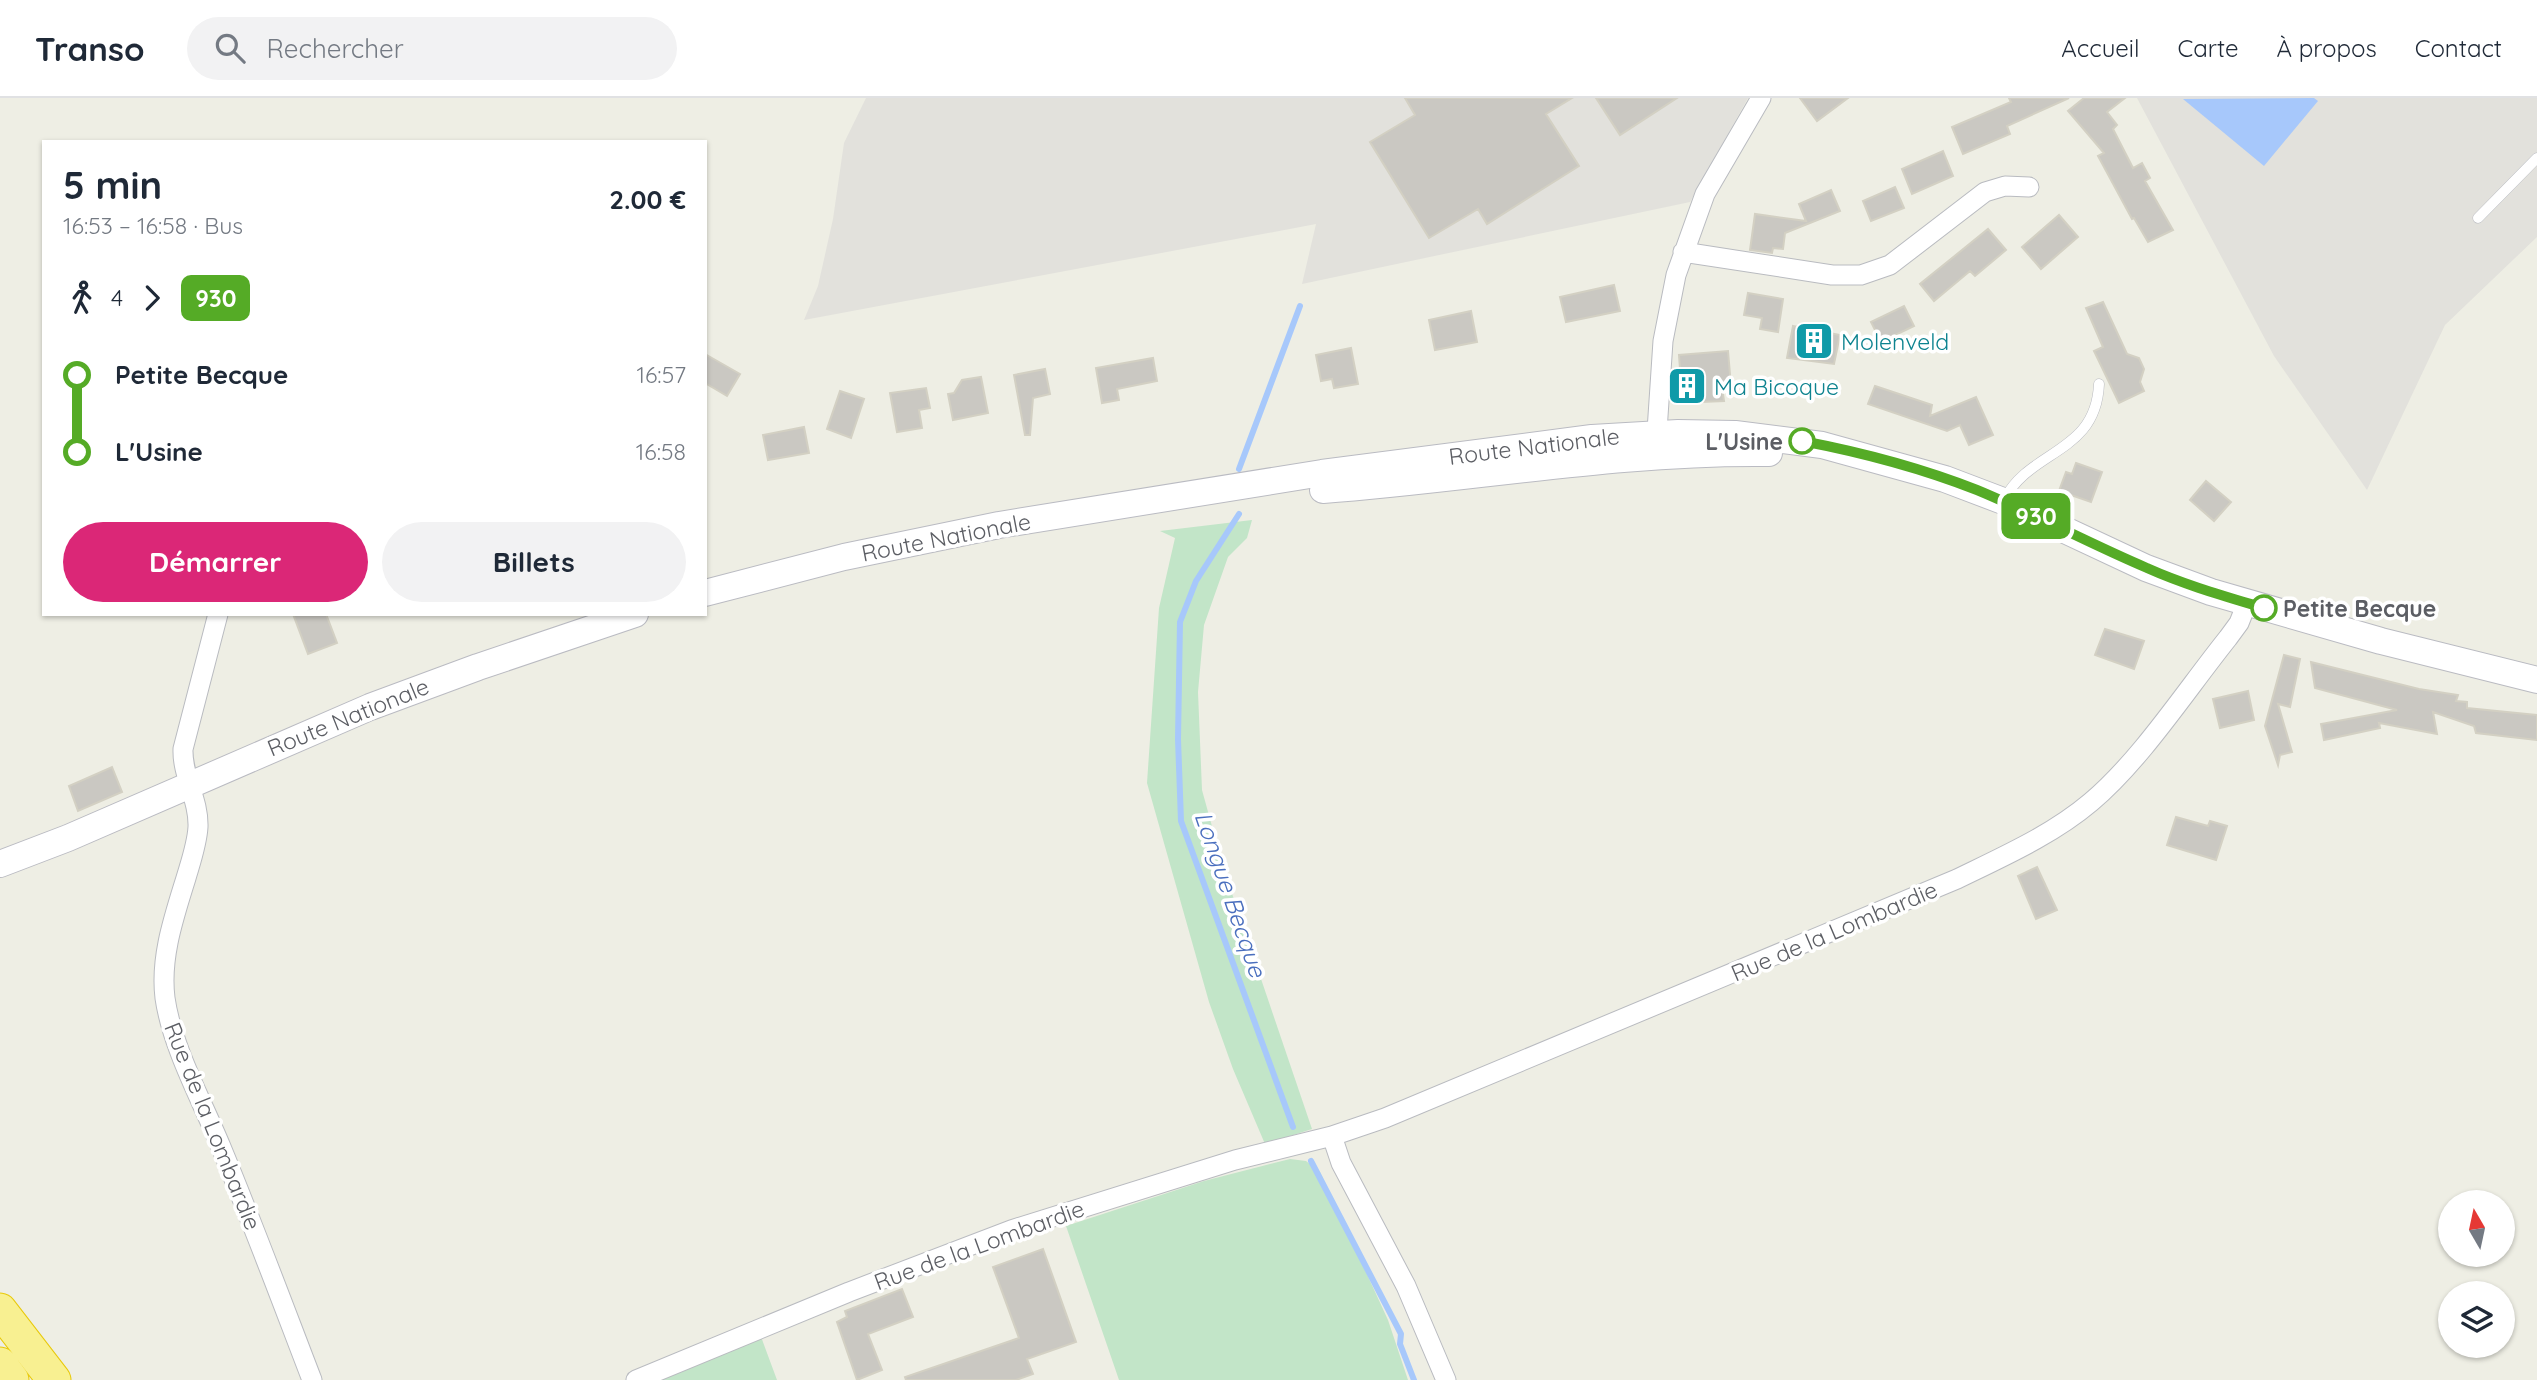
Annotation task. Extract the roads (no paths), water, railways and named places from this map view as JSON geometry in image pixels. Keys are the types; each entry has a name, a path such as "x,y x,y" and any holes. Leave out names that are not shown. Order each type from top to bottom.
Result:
{"highway":[{"path":"0,1310 54,1380"},
{"path":"0,1364 12,1380"}],"street":[{"path":"1656,444 1665,324 1683,251 1705,194 1761,98"},
{"path":"1683,251 1832,275 1861,275 1890,265 1985,192 2005,186 2029,187"},
{"name":"Route Nationale","path":"707,593 899,545 1038,518 1190,496 1391,485 1656,444 1879,461 1945,479 2003,501 2146,568 2247,603 2371,639 2537,681"},
{"name":"Rue de la Lombardie","path":"636,1380 849,1292 1011,1230 1235,1160 1332,1136 1420,1104 1919,896 2045,834 2089,804 2124,769 2234,629 2247,603"},
{"name":"Rue de la Lombardie","path":"217,616 183,749 198,826 195,849 167,948 164,984 168,1011 177,1041 247,1210 312,1380"},
{"name":"Route Nationale","path":"0,864 68,838 370,707 629,616"},
{"name":"Route Nationale","path":"0,880 68,838"},
{"path":"1332,1136 1346,1174 1412,1298 1446,1380"}],"lane":[{"path":"2478,218 2537,158"},
{"path":"2003,501 2015,483 2073,441 2087,425 2096,406 2099,384"}],"water":[{"path":"2314,98 2318,101 2264,166 2183,99"}],"waterway":[{"name":"Longue Becque","path":"1239,469 1300,306"},
{"name":"Longue Becque","path":"1239,514 1196,581 1180,622 1178,739 1181,821 1293,1127"},
{"name":"Longue Becque","path":"1311,1161 1401,1334 1400,1344 1414,1380"}],"place":[{"name":"Molenveld","path":"1814,341"},
{"name":"Ma Bicoque","path":"1687,386"},
{"name":"L'Usine","path":"1802,441"},
{"name":"Petite Becque","path":"2264,608"}]}
